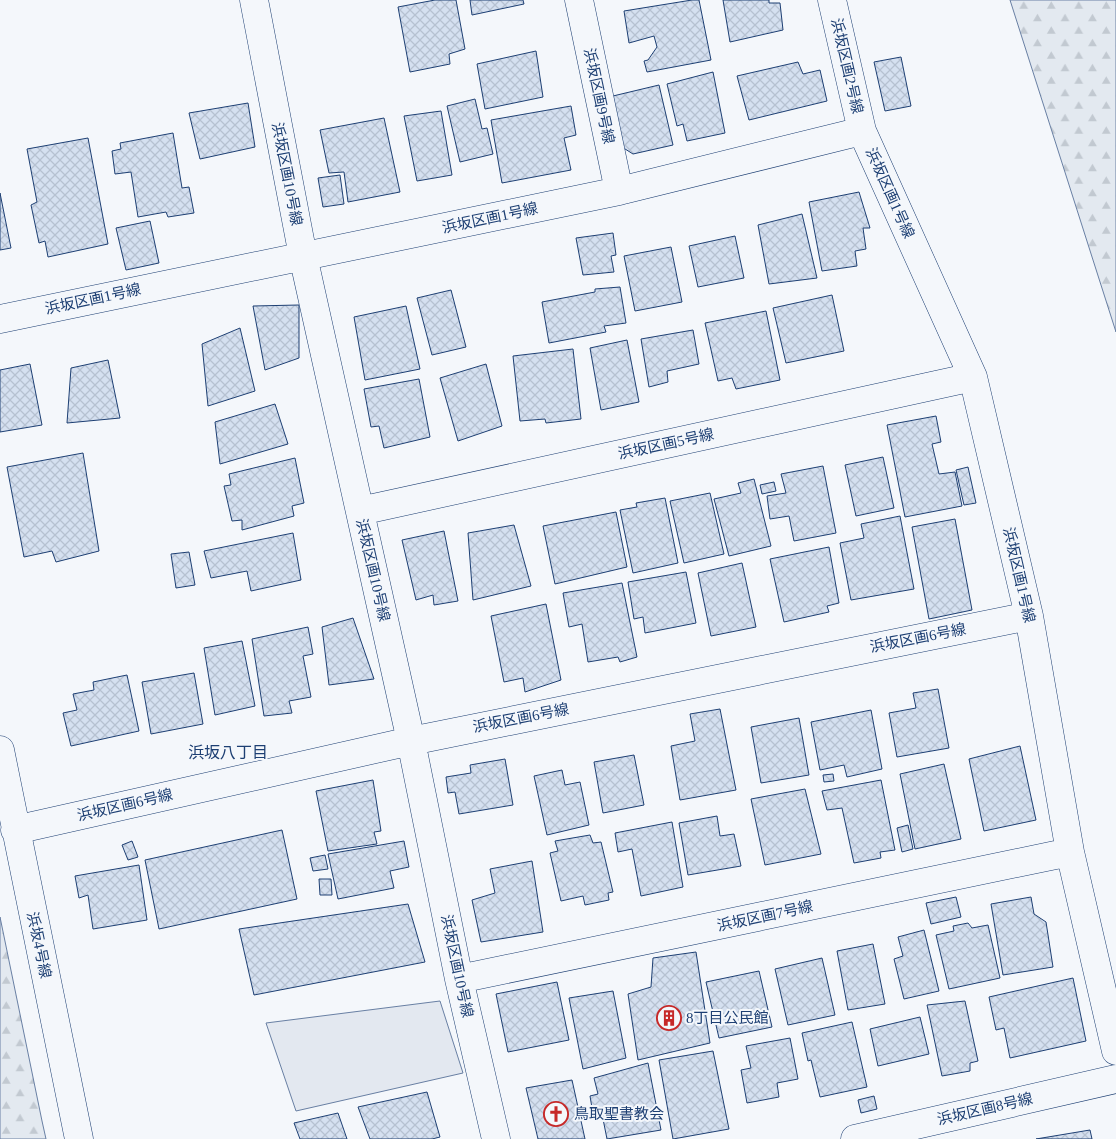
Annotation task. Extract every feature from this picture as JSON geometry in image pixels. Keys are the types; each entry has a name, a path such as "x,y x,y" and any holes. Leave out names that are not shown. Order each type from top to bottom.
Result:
{"street":[{"name":"浜坂区画10号線","path":"254,0 303,256 411,740 459,979 496,1139"},
{"name":"浜坂区画9号線","path":"579,0 619,191"},
{"name":"浜坂区画2号線","path":"832,0 862,131"},
{"name":"浜坂区画1号線","path":"0,319 619,191 862,131 972,377 1029,616 1070,852 1116,1050"},
{"name":"浜坂区画5号線","path":"360,511 972,377"},
{"name":"浜坂区画6号線","path":"15,830 411,740 1029,616"},
{"name":"浜坂4号線","path":"0,750 79,1139"},
{"name":"浜坂区画7号線","path":"459,979 1070,852"},
{"name":"浜坂区画8号線","path":"855,1139 1116,1079"}],"green space":[{"path":"1010,0 1116,0 1116,332"},
{"path":"0,917 42,1121 46,1139 0,1139"}],"shaded area":[{"path":"440,1001 463,1073 296,1111 266,1023"}],"building":[{"path":"435,0 456,0 465,49 449,54 450,64 410,72 398,7"},
{"path":"470,0 523,0 524,4 472,15"},
{"path":"699,0 711,60 647,72 644,61 648,60 657,47 654,36 629,43 624,11"},
{"path":"723,0 769,0 769,3 780,3 783,30 730,42"},
{"path":"536,51 543,97 485,109 477,64"},
{"path":"901,57 911,106 885,111 874,62"},
{"path":"798,62 803,74 820,70 827,101 749,120 737,76"},
{"path":"713,72 725,133 687,141 683,124 677,126 667,84"},
{"path":"659,85 673,145 633,154 622,147 613,96"},
{"path":"475,99 482,129 487,128 493,154 460,162 447,106"},
{"path":"248,103 255,147 200,159 189,113"},
{"path":"571,106 576,135 564,138 571,170 502,183 491,120"},
{"path":"441,111 452,175 417,181 404,116"},
{"path":"384,118 400,192 348,202 344,172 329,173 320,130"},
{"path":"173,133 182,188 189,187 194,213 168,217 166,212 138,217 131,172 115,174 112,151 121,149 120,143"},
{"path":"88,138 108,244 48,257 45,241 39,243 31,205 37,202 27,149"},
{"path":"340,175 344,204 323,207 318,178"},
{"path":"859,192 870,228 863,228 866,249 855,251 857,266 822,271 809,202"},
{"path":"0,193 11,248 0,250"},
{"path":"802,214 817,278 769,284 758,225"},
{"path":"150,221 159,263 126,270 116,228"},
{"path":"613,233 616,255 611,256 614,272 583,275 576,238"},
{"path":"735,236 744,278 698,287 689,246"},
{"path":"671,247 682,302 635,311 624,256"},
{"path":"620,287 626,323 604,326 606,332 549,343 542,302 595,292 595,289"},
{"path":"451,290 466,347 432,355 417,298"},
{"path":"832,295 844,351 786,363 773,308"},
{"path":"299,305 299,358 265,370 253,306"},
{"path":"406,306 420,369 365,380 354,317"},
{"path":"766,311 780,380 736,389 732,378 718,381 705,323"},
{"path":"240,328 255,391 208,406 202,344"},
{"path":"693,330 699,364 667,371 668,382 649,387 641,339"},
{"path":"627,340 639,402 601,410 590,348"},
{"path":"573,349 581,419 546,423 545,419 520,421 513,356"},
{"path":"108,360 120,418 67,423 71,368"},
{"path":"30,364 42,425 0,432 0,370"},
{"path":"486,364 502,426 458,441 440,378"},
{"path":"419,379 430,437 384,448 379,426 371,427 364,389"},
{"path":"275,404 288,444 220,464 215,422"},
{"path":"936,416 941,442 932,444 939,474 955,472 962,506 905,517 887,425"},
{"path":"83,453 99,551 56,562 52,551 24,557 7,467"},
{"path":"883,457 894,508 856,516 845,465"},
{"path":"295,458 304,503 292,506 294,516 242,530 242,520 232,521 224,486 231,485 229,474"},
{"path":"823,466 836,533 794,541 789,516 770,519 767,496 786,493 781,474"},
{"path":"968,467 976,503 964,505 956,470"},
{"path":"754,479 771,546 729,556 714,499 741,493 738,483"},
{"path":"774,482 776,491 762,494 760,485"},
{"path":"710,493 724,554 684,563 670,501"},
{"path":"665,498 678,563 633,573 620,510 637,507 636,503"},
{"path":"616,512 627,567 555,584 543,526"},
{"path":"900,516 914,589 851,600 840,543 864,538 861,524"},
{"path":"955,519 972,610 929,619 912,527"},
{"path":"514,525 531,586 473,600 468,533"},
{"path":"444,531 458,601 434,605 433,595 416,600 402,540"},
{"path":"293,533 301,580 251,591 247,571 211,578 204,551"},
{"path":"829,547 839,603 827,606 829,612 784,622 770,559"},
{"path":"189,552 195,585 176,588 171,554"},
{"path":"742,563 756,627 711,636 698,573"},
{"path":"686,572 696,623 645,633 643,617 634,619 628,582"},
{"path":"622,583 637,657 620,662 618,657 588,662 582,624 569,627 563,593"},
{"path":"546,604 561,680 525,692 523,678 504,682 491,616"},
{"path":"353,618 374,679 329,685 322,627"},
{"path":"308,627 313,654 303,656 311,697 289,701 292,713 264,716 252,639"},
{"path":"242,641 255,706 215,715 204,648"},
{"path":"194,673 203,724 151,734 142,682"},
{"path":"127,675 139,731 71,746 63,713 77,710 73,694 94,690 93,682"},
{"path":"938,689 949,748 897,757 889,713 916,708 913,693"},
{"path":"720,709 736,790 680,800 671,746 695,741 690,714"},
{"path":"871,710 882,769 847,777 844,765 820,770 811,722"},
{"path":"799,718 809,775 761,783 751,727"},
{"path":"1020,746 1036,820 984,831 969,759"},
{"path":"634,755 644,805 603,813 594,762"},
{"path":"505,759 513,805 459,814 455,792 448,793 446,777 471,773 470,765"},
{"path":"944,764 961,839 915,849 900,774"},
{"path":"562,770 565,785 580,782 589,825 547,835 534,776"},
{"path":"833,774 834,781 824,782 823,775"},
{"path":"373,780 381,831 374,832 377,844 328,851 316,791"},
{"path":"881,780 895,850 880,852 881,858 854,863 842,808 827,810 822,791"},
{"path":"805,789 821,854 765,865 751,799"},
{"path":"717,816 720,836 734,834 741,866 688,875 679,823"},
{"path":"672,822 683,887 641,896 632,849 618,852 615,833"},
{"path":"908,825 913,849 902,852 897,828"},
{"path":"282,830 297,899 159,929 145,860"},
{"path":"590,835 593,843 601,842 613,892 608,893 609,900 585,905 583,896 561,901 550,853 558,851 555,841"},
{"path":"132,841 138,857 128,860 122,845"},
{"path":"404,841 409,867 390,871 394,888 338,899 328,854"},
{"path":"325,855 328,869 313,871 310,858"},
{"path":"532,861 543,932 481,942 472,900 495,893 490,869"},
{"path":"139,865 147,920 93,929 88,895 79,898 75,876"},
{"path":"319,879 331,879 332,895 320,895"},
{"path":"956,897 961,917 931,924 926,903"},
{"path":"1031,897 1034,914 1046,922 1053,967 1003,975 991,904"},
{"path":"408,904 425,962 254,995 239,929"},
{"path":"968,923 972,928 988,925 1000,978 949,989 936,935 954,931 953,926"},
{"path":"924,930 939,991 904,999 894,959 903,956 898,937"},
{"path":"873,944 885,1004 848,1010 837,951"},
{"name":"8丁目公民館","path":"696,952 710,1043 638,1060 628,994 651,987 653,958"},
{"path":"822,958 835,1015 788,1025 775,969"},
{"path":"759,971 772,1027 719,1038 706,982"},
{"path":"1073,978 1086,1041 1010,1058 1004,1028 996,1030 989,997"},
{"path":"557,982 569,1040 508,1052 496,994"},
{"path":"613,991 626,1058 583,1069 569,998"},
{"path":"965,1001 978,1061 970,1063 970,1071 942,1076 927,1005"},
{"path":"920,1017 929,1054 878,1066 870,1029"},
{"path":"852,1022 867,1087 820,1097 811,1060 808,1061 802,1033"},
{"path":"790,1038 798,1079 777,1083 779,1097 747,1103 741,1070 751,1068 746,1046"},
{"path":"713,1051 729,1129 673,1139 659,1060"},
{"path":"648,1063 661,1130 607,1139 602,1114 593,1114 590,1096 598,1094 594,1078"},
{"name":"鳥取聖書教会","path":"572,1080 585,1139 538,1139 526,1088"},
{"path":"427,1092 440,1137 432,1139 370,1139 358,1107"},
{"path":"874,1096 877,1109 861,1113 858,1100"},
{"path":"338,1113 347,1139 300,1139 294,1123"},
{"path":"1090,1130 1092,1139 1036,1139"}],"place":[{"name":"8丁目公民館","path":"669,1018"},
{"name":"鳥取聖書教会","path":"556,1114"}],"district":[{"name":"浜坂八丁目","path":"228,752"}]}
